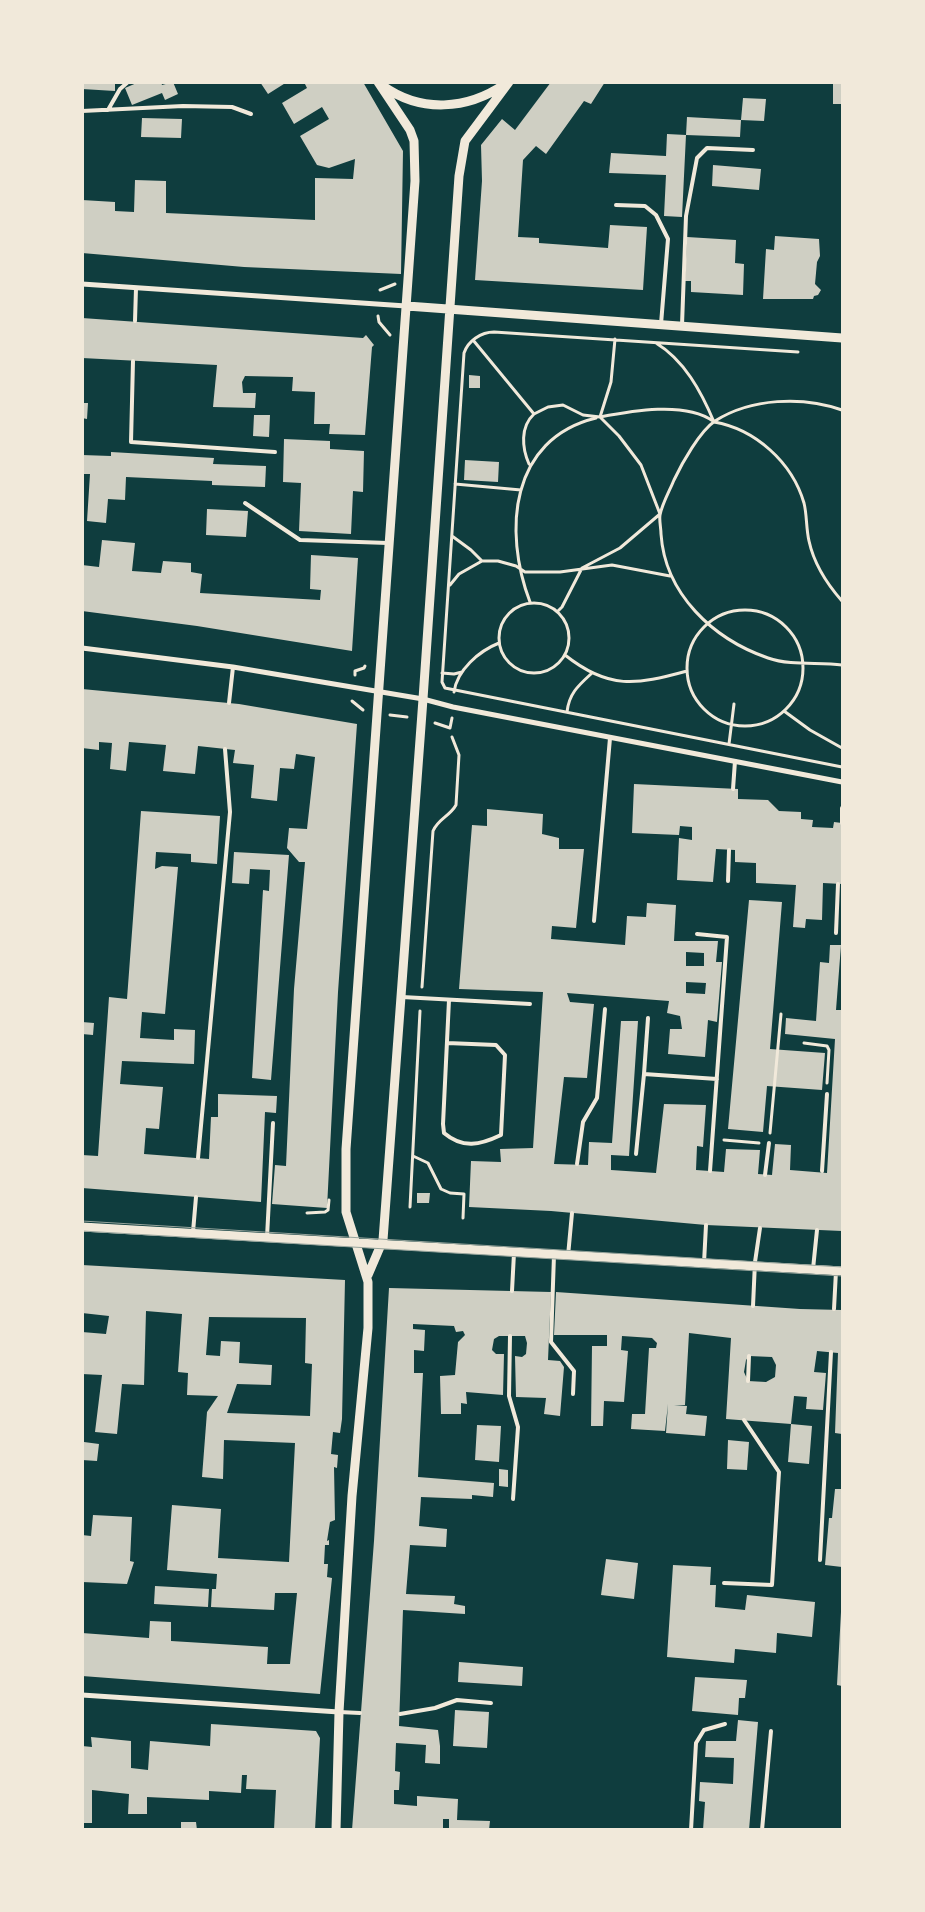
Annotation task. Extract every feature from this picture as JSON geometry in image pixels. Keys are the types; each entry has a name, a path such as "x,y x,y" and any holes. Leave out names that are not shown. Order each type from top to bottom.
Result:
{"street":[{"path":"378,83 392,93 436,106 472,102 486,96 508,82"},
{"path":"368,1275 382,1244 423,699 461,152 465,142 508,82"},
{"path":"336,1830 339,1712 352,1496 368,1328 368,1275 346,1212 346,1149 388,543 407,306 416,153 410,130 378,83"},
{"path":"82,284 842,338"},
{"path":"82,648 233,667 378,691 842,782"},
{"path":"82,1226 839,1271"},
{"path":"82,1695 339,1712"}],"lane":[{"path":"108,110 120,89 126,83"},
{"path":"82,111 183,106 232,107 252,114"},
{"path":"682,328 686,216 697,158 707,148 752,150"},
{"path":"616,205 645,206 656,214 668,239 661,326"},
{"path":"135,322 136,288"},
{"path":"133,361 130,442 275,452"},
{"path":"245,503 300,540 388,543"},
{"path":"229,703 233,667"},
{"path":"594,921 610,738"},
{"path":"198,1158 230,812 225,749"},
{"path":"732,789 735,762"},
{"path":"842,808 842,823"},
{"path":"728,881 729,850"},
{"path":"836,933 838,884"},
{"path":"697,934 727,937 710,1171"},
{"path":"400,997 530,1004"},
{"path":"446,1043 496,1046 504,1055 501,1135 482,1144 454,1141 444,1133 446,1043 449,1000"},
{"path":"576,1164 583,1122 598,1098 606,1009"},
{"path":"636,1154 648,1018"},
{"path":"644,1074 717,1079"},
{"path":"822,1171 827,1094"},
{"path":"267,1238 273,1123"},
{"path":"765,1175 769,1144"},
{"path":"193,1233 196,1197"},
{"path":"568,1256 572,1213"},
{"path":"704,1263 706,1224"},
{"path":"753,1306 754,1266 760,1228"},
{"path":"813,1269 817,1230"},
{"path":"512,1291 514,1252"},
{"path":"554,1255 551,1342 574,1371 573,1394"},
{"path":"834,1310 839,1271"},
{"path":"510,1336 509,1396 518,1427 513,1499"},
{"path":"820,1560 831,1352"},
{"path":"748,1380 750,1356"},
{"path":"724,1583 772,1585 780,1472 744,1420"},
{"path":"400,1714 436,1708 457,1700 491,1703"},
{"path":"339,1712 360,1713"},
{"path":"691,1830 696,1743 704,1730 724,1724"},
{"path":"762,1830 771,1731"}],"path":[{"path":"803,352 494,332 488,332 473,340 466,347 464,354 442,682 444,688 842,767"},
{"path":"600,418 610,382 614,339"},
{"path":"473,340 534,414"},
{"path":"655,342 667,350 698,387 714,422"},
{"path":"558,611 562,607 582,568 620,548 660,514 685,457 714,422 752,406 774,402 816,402 842,410"},
{"path":"529,464 524,451 524,432 528,420 534,414 548,407 563,405 583,415 600,418 619,436 648,477 660,514 662,550 671,576 680,592 708,624 732,642 770,658 803,663 842,665"},
{"path":"530,602 518,559 516,526 521,490 529,464 547,444 564,432 586,421 658,409 704,415 714,422 725,424 747,433 764,444 786,467 798,487 804,503 809,542 816,563 842,601"},
{"path":"455,484 521,490"},
{"path":"452,536 482,561"},
{"path":"449,587 459,574 482,561 507,563 516,566 522,571 550,572 612,565 671,576"},
{"path":"530,602 548,605 558,611 568,627 570,637 565,655 556,666 545,672 521,671 503,655 499,635 504,619 516,608 530,602"},
{"path":"743,610 762,613 775,618 788,630 798,645 803,663 801,685 794,699 784,711 772,719 759,724 731,724 705,710 696,699 687,670 689,654 694,639 708,624 727,613 743,610"},
{"path":"565,655 592,673 628,683 662,679 687,670"},
{"path":"442,673 454,674 462,672"},
{"path":"567,712 568,700 574,690 592,673"},
{"path":"729,744 734,704"},
{"path":"784,711 810,730 842,748"},
{"path":"410,1207 421,998 434,831 440,820 453,812 456,805 459,755 452,737"},
{"path":"724,1132 724,1141 769,1144 781,1014"},
{"path":"804,1043 827,1046 829,1050 827,1094"},
{"path":"413,1156 428,1163 441,1189 450,1193 464,1194 463,1218"}],"building":[{"path":"82,82 115,82 115,91 82,89"},
{"path":"139,82 161,82 162,85 173,82 178,94 165,100 162,93 132,105 125,88"},
{"path":"260,82 287,82 268,94"},
{"path":"304,82 363,82 403,151 401,274 244,267 82,253 82,200 115,202 115,211 134,212 135,180 166,181 166,213 315,220 315,178 353,179 355,159 329,168 317,165 300,136 329,119 322,107 294,124 282,103 307,88"},
{"path":"551,82 605,82 591,104 584,101 546,154 536,146 523,160 518,237 539,238 539,243 608,248 610,225 647,227 643,290 475,280 482,181 481,145 502,119 515,130"},
{"path":"833,82 842,82 842,104 833,104"},
{"path":"743,98 766,99 764,121 741,120"},
{"path":"687,117 741,120 740,137 686,135"},
{"path":"142,118 182,119 181,138 141,137"},
{"path":"667,134 686,135 682,217 664,216 666,175 609,173 611,153 666,156"},
{"path":"713,165 761,169 759,190 712,186"},
{"path":"775,236 819,239 820,256 817,262 815,284 821,290 813,299 763,299 766,249 774,250"},
{"path":"687,237 736,240 735,263 744,264 743,295 691,292 691,281 685,281"},
{"path":"82,318 363,338 366,335 374,345 372,347 365,435 329,434 330,424 314,424 315,392 292,391 293,377 245,376 242,382 243,393 256,393 255,408 213,407 217,365 82,358"},
{"path":"469,375 480,376 480,388 469,388"},
{"path":"82,403 88,403 87,419 82,418"},
{"path":"254,415 270,415 269,437 253,436"},
{"path":"284,439 330,441 330,449 364,451 363,492 353,491 351,534 299,531 301,483 283,482"},
{"path":"111,452 214,458 213,464 266,466 265,487 212,485 212,481 126,477 125,500 108,499 106,523 87,521 90,474 82,474 82,455 111,456"},
{"path":"465,460 499,462 498,482 464,480"},
{"path":"207,509 248,511 246,537 206,535"},
{"path":"102,540 135,543 132,571 161,573 163,561 191,563 191,572 202,574 200,593 320,600 321,590 310,589 311,555 358,558 352,651 197,626 82,611 82,565 99,567"},
{"path":"82,689 239,704 357,724 338,992 327,1208 272,1204 275,1165 286,1166 294,989 305,862 299,862 287,848 289,828 307,829 315,757 296,754 294,769 280,768 277,801 251,798 254,765 233,763 235,750 198,746 195,774 163,771 166,745 129,742 126,771 110,769 112,743 99,742 99,750 82,748"},
{"path":"634,784 738,789 738,799 768,800 779,811 801,812 801,819 813,820 812,827 833,828 834,822 842,823 842,884 823,883 822,920 806,919 805,928 793,927 796,885 756,883 756,863 735,862 735,850 716,849 713,882 677,880 679,838 692,840 692,827 680,826 679,835 632,833"},
{"path":"487,809 543,814 542,834 559,838 559,849 584,849 576,928 552,926 551,939 625,945 627,916 646,917 647,903 676,905 674,941 718,941 716,962 722,962 717,1022 708,1020 705,1057 668,1054 670,1029 682,1029 680,1016 667,1013 669,1001 567,993 570,1002 594,1004 587,1078 564,1077 554,1164 588,1165 589,1142 612,1143 621,1021 638,1021 629,1156 611,1155 611,1170 656,1173 664,1104 706,1105 703,1147 697,1146 696,1170 724,1172 726,1149 760,1150 758,1174 772,1175 775,1144 791,1145 790,1170 827,1173 835,1039 785,1034 786,1018 816,1021 820,962 829,963 830,945 841,945 836,1010 842,1010 842,1231 706,1225 551,1211 469,1207 471,1161 501,1162 500,1149 533,1148 543,992 459,989 472,825 487,826","holes":["686,952 704,953 704,966 686,966","686,982 706,983 705,994 686,993"]},
{"path":"141,811 220,816 217,864 191,862 191,854 156,852 155,869 162,866 178,867 165,1014 142,1012 140,1038 174,1040 174,1029 195,1030 194,1064 122,1061 120,1084 163,1087 159,1129 146,1128 144,1154 209,1159 211,1117 218,1117 218,1094 277,1096 276,1113 265,1112 261,1202 82,1188 82,1155 98,1156 109,997 127,999"},
{"path":"234,852 289,855 271,1080 252,1078 263,890 269,891 270,870 250,869 249,884 232,883"},
{"path":"749,900 782,902 770,1049 825,1053 822,1090 767,1086 763,1132 728,1129"},
{"path":"82,1022 94,1023 93,1035 82,1034"},
{"path":"417,1193 430,1193 429,1203 417,1203"},
{"path":"82,1265 345,1280 342,1419 340,1433 333,1432 331,1454 338,1455 337,1468 334,1467 335,1520 330,1522 327,1541 329,1540 329,1545 325,1545 324,1564 328,1564 327,1577 332,1578 320,1694 82,1676 82,1633 149,1638 150,1621 171,1622 171,1641 268,1647 267,1664 290,1664 297,1593 275,1593 274,1610 211,1607 212,1589 216,1589 217,1574 167,1570 172,1505 221,1509 218,1558 289,1562 295,1443 224,1440 223,1479 202,1477 207,1412 218,1396 187,1395 188,1373 178,1372 182,1314 146,1311 144,1385 122,1384 117,1434 95,1432 102,1375 82,1374 82,1332 106,1334 109,1316 82,1313","holes":["209,1317 306,1318 305,1363 312,1364 310,1416 227,1413 237,1384 271,1385 272,1365 239,1363 240,1342 221,1341 220,1356 206,1355"]},
{"path":"389,1288 551,1292 548,1360 560,1361 564,1367 560,1416 544,1414 546,1398 516,1397 515,1356 522,1357 526,1354 527,1343 525,1336 499,1336 494,1339 492,1350 496,1354 504,1354 503,1395 466,1392 467,1404 461,1403 461,1414 441,1414 440,1376 455,1375 458,1342 465,1335 463,1331 456,1332 454,1326 413,1324 413,1329 425,1330 424,1351 414,1350 414,1373 423,1373 418,1477 494,1483 493,1497 472,1495 472,1499 421,1497 419,1526 447,1529 446,1547 410,1545 406,1594 455,1596 454,1604 465,1606 465,1614 403,1610 399,1726 438,1730 440,1764 425,1763 426,1745 396,1743 395,1771 400,1772 399,1790 394,1790 394,1804 417,1806 417,1796 458,1799 457,1820 490,1821 489,1830 449,1830 449,1819 443,1819 443,1830 352,1830 374,1541"},
{"path":"556,1292 800,1309 842,1310 842,1434 835,1433 838,1353 817,1351 814,1372 826,1373 823,1410 806,1409 807,1397 794,1396 791,1424 726,1419 731,1338 689,1333 685,1405 674,1405 687,1406 686,1414 707,1416 705,1436 666,1433 668,1404 665,1431 631,1429 632,1414 645,1414 649,1348 656,1348 657,1343 652,1338 622,1336 621,1350 628,1351 624,1402 604,1401 603,1426 591,1426 592,1346 607,1346 607,1335 554,1335","holes":["749,1356 772,1357 776,1365 775,1377 766,1382 748,1381 744,1372 746,1360"]},
{"path":"791,1424 812,1426 809,1464 788,1462"},
{"path":"477,1425 501,1426 499,1462 475,1460"},
{"path":"728,1440 749,1442 747,1470 727,1469"},
{"path":"84,1442 99,1444 97,1461 82,1460"},
{"path":"499,1469 508,1470 508,1487 499,1486"},
{"path":"835,1489 842,1489 842,1567 825,1565 829,1518 832,1518"},
{"path":"93,1515 132,1517 130,1561 134,1562 127,1584 82,1582 82,1535 91,1536"},
{"path":"606,1559 638,1563 634,1599 601,1595"},
{"path":"673,1565 711,1567 710,1585 716,1585 715,1607 745,1610 747,1595 815,1602 812,1637 777,1633 776,1653 735,1649 734,1663 667,1657"},
{"path":"155,1586 209,1589 208,1607 154,1604"},
{"path":"842,1612 842,1686 837,1685"},
{"path":"459,1662 523,1667 522,1686 458,1682"},
{"path":"695,1677 747,1680 745,1698 739,1698 738,1715 692,1711"},
{"path":"455,1710 489,1712 487,1748 453,1746"},
{"path":"738,1720 758,1722 749,1830 703,1830 705,1802 699,1801 700,1782 733,1784 734,1758 705,1757 706,1741 736,1741"},
{"path":"211,1724 316,1731 320,1738 315,1830 274,1830 276,1790 246,1789 247,1775 242,1775 241,1793 209,1791 209,1800 147,1797 147,1814 128,1814 129,1794 92,1790 92,1823 82,1823 82,1746 92,1747 91,1737 131,1741 131,1768 148,1770 150,1741 210,1746"},
{"path":"181,1822 196,1822 197,1830 181,1830"}],"tram line":[{"path":"82,1221 842,1267"},
{"path":"82,1231 842,1276"}]}
